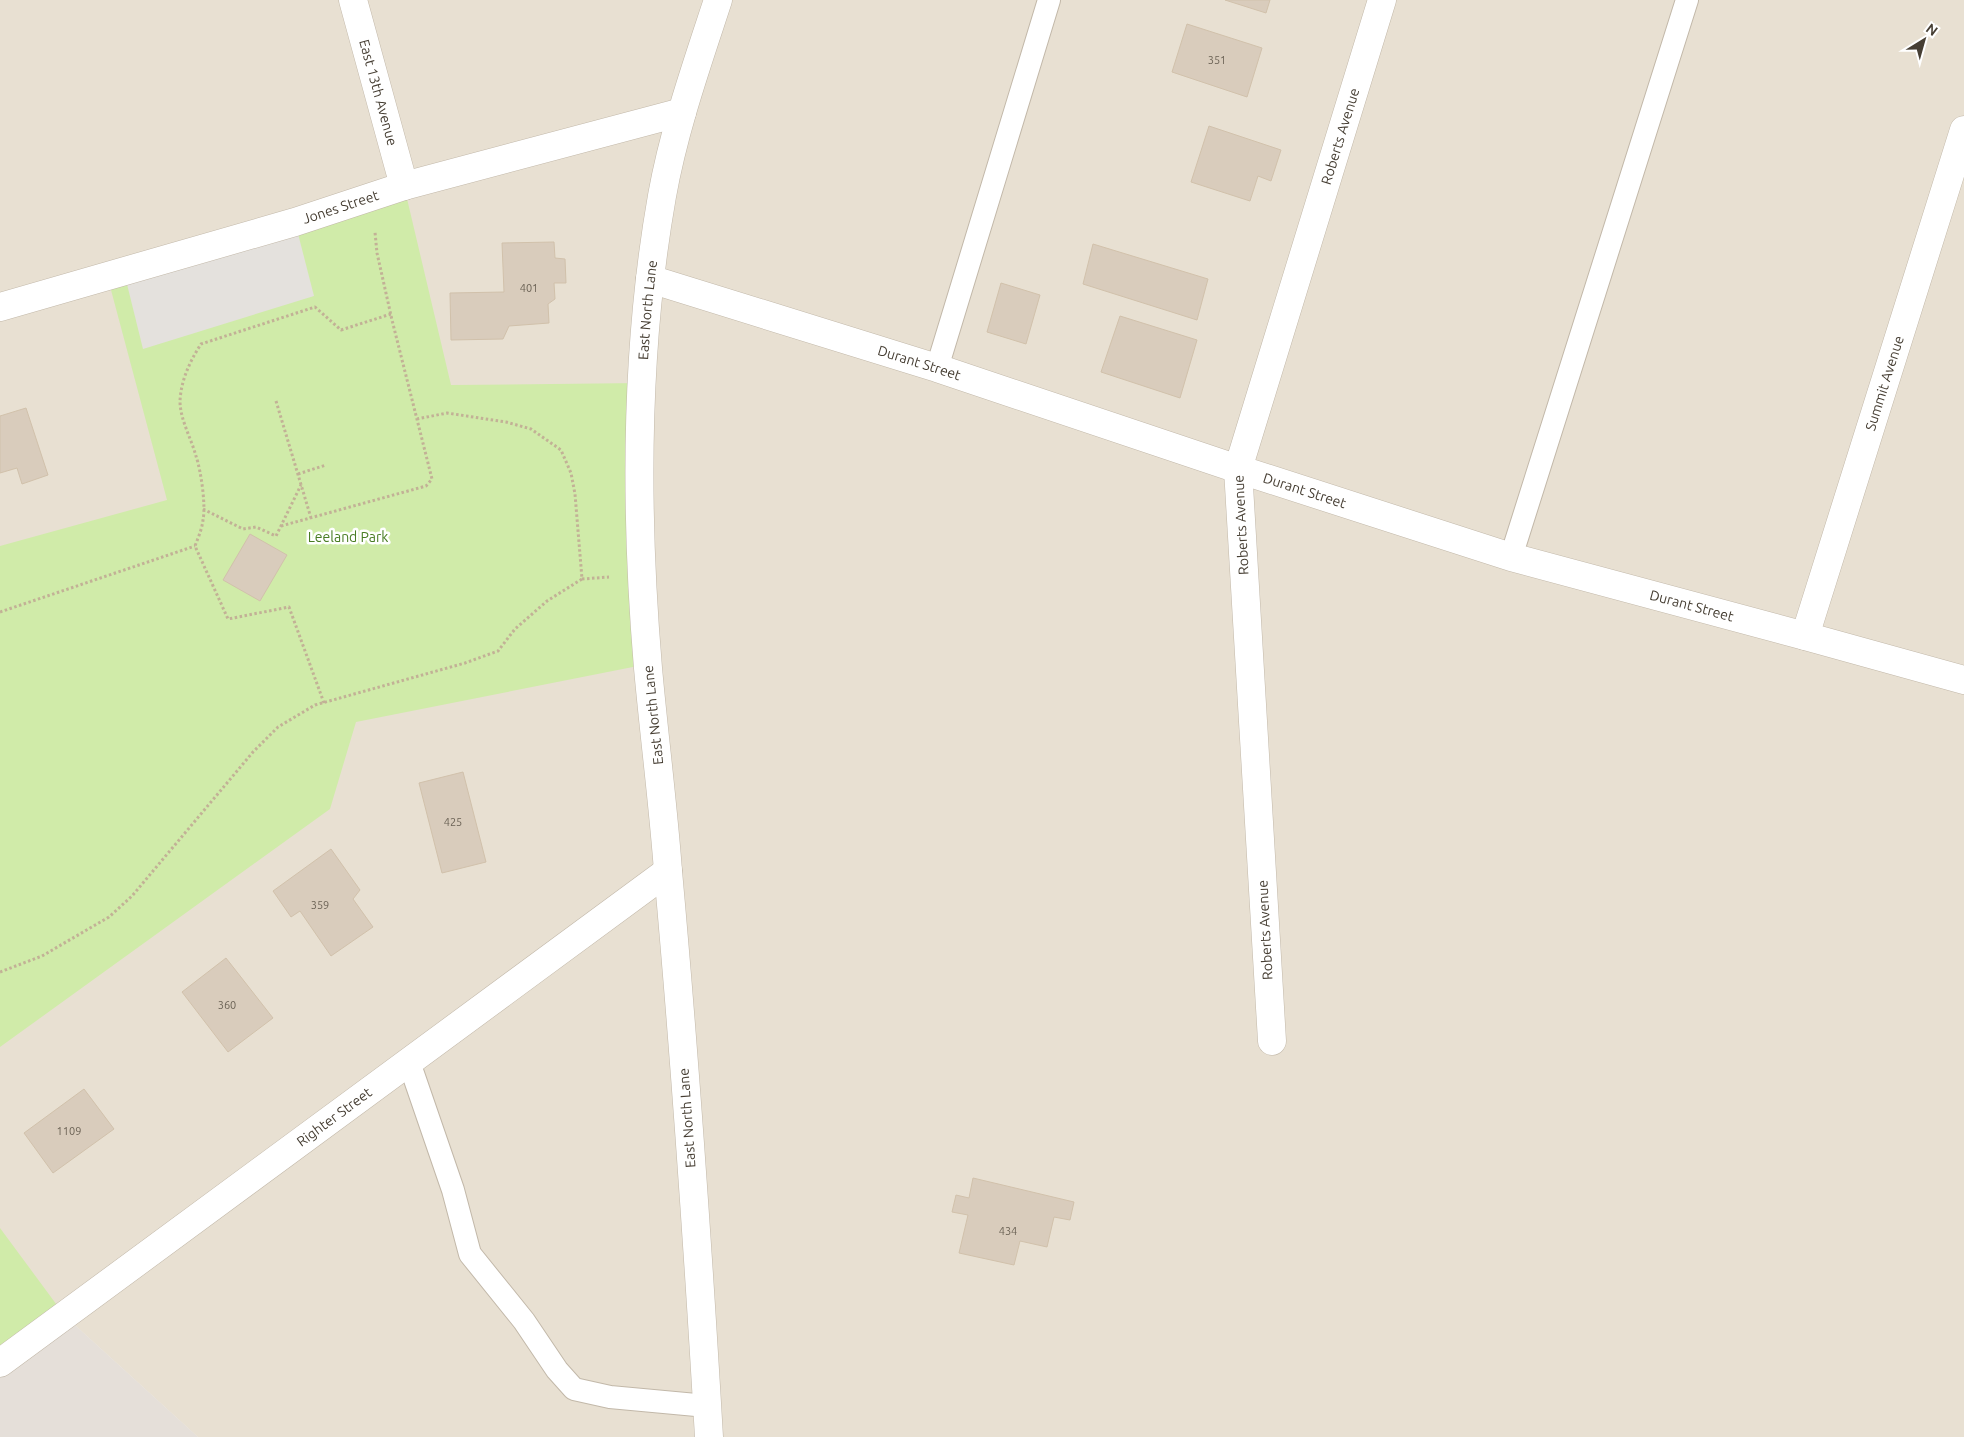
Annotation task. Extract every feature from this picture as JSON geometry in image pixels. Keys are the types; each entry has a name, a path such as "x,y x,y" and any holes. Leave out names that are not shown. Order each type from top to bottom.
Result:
{"street":[{"name":"East 13th Avenue","path":"353,0 404,186"},
{"name":"East North Lane","path":"709,1437 668,871 648,664 641,528 639,433 650,279 662,193 682,112 718,0"},
{"name":"Roberts Avenue","path":"1272,1041 1238,469 1382,0"},
{"name":"Jones Street","path":"0,307 296,222 404,186 682,112"},
{"name":"Summit Avenue","path":"1805,636 1964,130"},
{"name":"Durant Street","path":"650,279 936,368 1238,469 1511,556 1964,680"},
{"name":"Righter Street","path":"0,1362 668,871"}],"lane":[{"path":"936,368 1049,0"},
{"path":"1511,556 1687,0"},
{"path":"409,1062 453,1190 470,1254 524,1321 557,1370 574,1389 610,1397 707,1406"}],"path":[{"path":"280,526 426,486 432,479 377,253 371,196"},
{"path":"324,703 289,607 228,619 195,546 204,520 202,486 196,456 185,425 180,402 184,376 192,357 201,344 315,307 341,330 391,314"},
{"path":"276,401 311,518"},
{"path":"0,972 42,956 109,917 132,896 253,752 278,727 315,705 464,663 498,651 515,629 547,601 582,579 575,494 571,474 561,450 531,429 506,422 447,413 417,419"},
{"path":"298,474 326,465"},
{"path":"203,509 243,529 256,527 276,536 301,485"},
{"path":"0,612 195,546"}],"shaded area":[{"path":"0,0 1964,0 1964,1437 198,1437 65,1316 0,1363"},
{"path":"295,222 314,296 143,349 124,272"},
{"path":"65,1316 198,1437 0,1437 0,1363"}],"green space":[{"name":"Leeland Park","path":"404,186 451,385 642,383 648,664 356,722 330,809 0,1047 0,546 167,500 107,275"},
{"path":"0,1228 65,1316 0,1360"}],"building":[{"path":"1225,0 1270,0 1266,13"},
{"path":"1187,24 1262,48 1247,97 1172,72"},
{"path":"1209,126 1281,150 1271,181 1258,176 1250,201 1191,182"},
{"path":"554,242 555,258 565,259 566,283 554,283 555,299 548,304 549,323 509,326 503,339 451,340 450,293 504,292 502,243"},
{"path":"1093,244 1208,279 1197,320 1083,284"},
{"path":"1001,283 1040,295 1026,344 987,332"},
{"path":"1120,316 1197,340 1180,398 1101,372"},
{"path":"26,408 48,475 22,484 17,468 0,473 0,416"},
{"path":"250,534 287,555 260,601 223,580"},
{"path":"463,772 486,862 442,873 419,783"},
{"path":"331,849 360,890 353,899 373,927 331,956 300,911 291,917 273,891"},
{"path":"226,958 273,1018 228,1052 182,992"},
{"path":"84,1089 114,1129 53,1173 24,1133"},
{"path":"973,1178 1074,1202 1070,1220 1054,1217 1047,1247 1020,1241 1014,1265 959,1253 968,1215 952,1212 956,1195 969,1198"}]}
